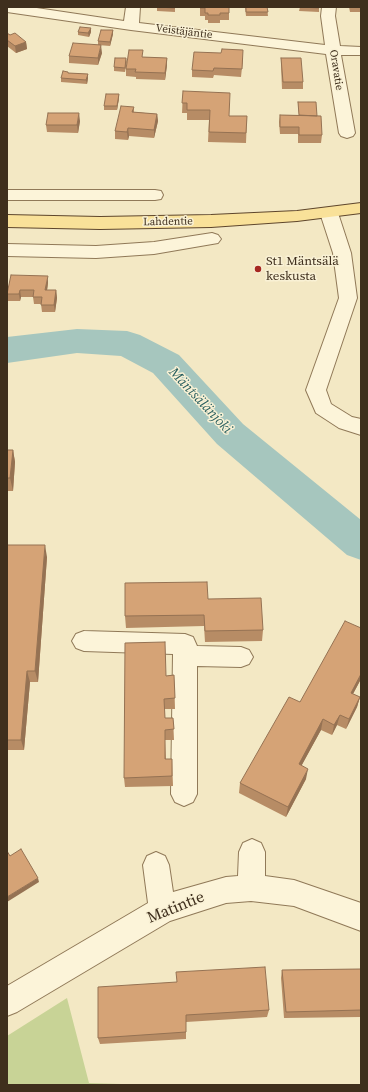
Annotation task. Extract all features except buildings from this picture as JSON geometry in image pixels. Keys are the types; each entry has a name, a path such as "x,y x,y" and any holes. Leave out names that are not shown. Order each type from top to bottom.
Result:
{"main road":[{"name":"Lahdentie","path":"7,221 100,223 211,221 329,213 361,208"},
{"name":"Lahdentie","path":"329,213 361,214"}],"street":[{"path":"131,26 134,7"},
{"name":"Oravatie","path":"329,7 328,16 347,133"},
{"name":"Veistäjäntie","path":"7,8 131,26 361,52"},
{"path":"7,195 155,195"},
{"path":"329,213 342,253 348,298 316,390 323,408 346,423 361,427"},
{"path":"7,250 96,252 154,248 212,240"},
{"path":"84,641 185,644 184,794"},
{"path":"185,656 241,657"},
{"path":"251,888 252,852"},
{"path":"156,865 162,910"},
{"name":"Matintie","path":"7,1002 162,910 226,890 251,888 294,893 361,917"}],"green space":[{"path":"67,998 89,1083 153,1085 7,1085 7,1036"}],"waterway":[{"name":"Mäntsälänjoki","path":"7,350 77,341 127,344 166,364 230,434 361,543"}],"place":[{"name":"St1 Mäntsälä keskusta","path":"258,269"}]}
